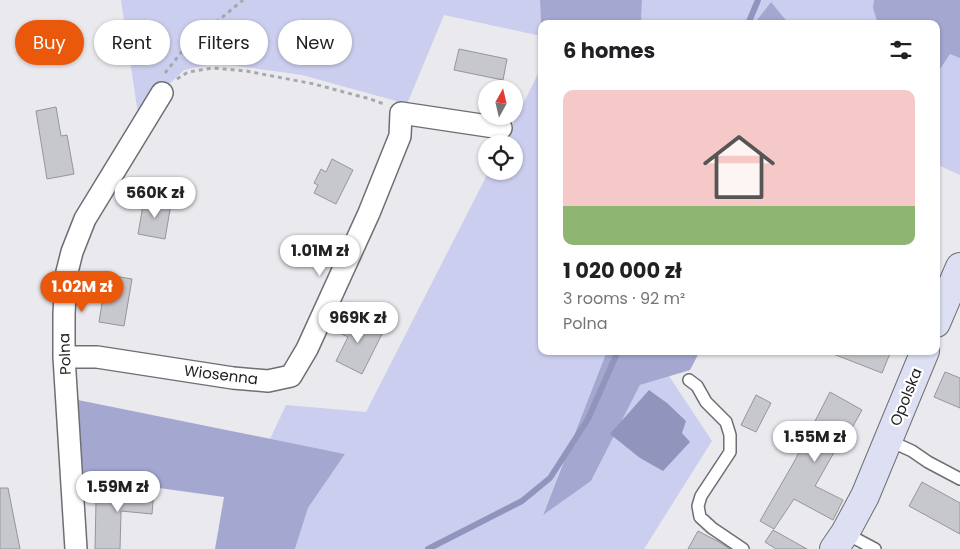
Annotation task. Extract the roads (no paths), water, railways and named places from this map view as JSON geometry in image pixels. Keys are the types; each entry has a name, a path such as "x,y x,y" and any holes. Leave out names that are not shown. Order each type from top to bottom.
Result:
{"street":[{"name":"Polna","path":"76,549 64,357 66,276 72,252 85,219 162,93"},
{"name":"Wiosenna","path":"64,357 97,357 233,378 268,381 291,376 307,349 372,204 400,136 401,113 501,128"},
{"path":"940,314 960,267"},
{"name":"Opolska","path":"840,541 865,496 923,355"}],"lane":[{"path":"689,380 697,386 706,402 726,422 730,435 730,452 701,496 698,506 700,517 712,528 743,549"},
{"path":"888,440 912,451 960,479"},
{"path":"840,541 875,549"}],"waterway":[{"path":"750,20 758,0"},
{"path":"428,549 522,501 550,478 588,419 616,355"}]}
